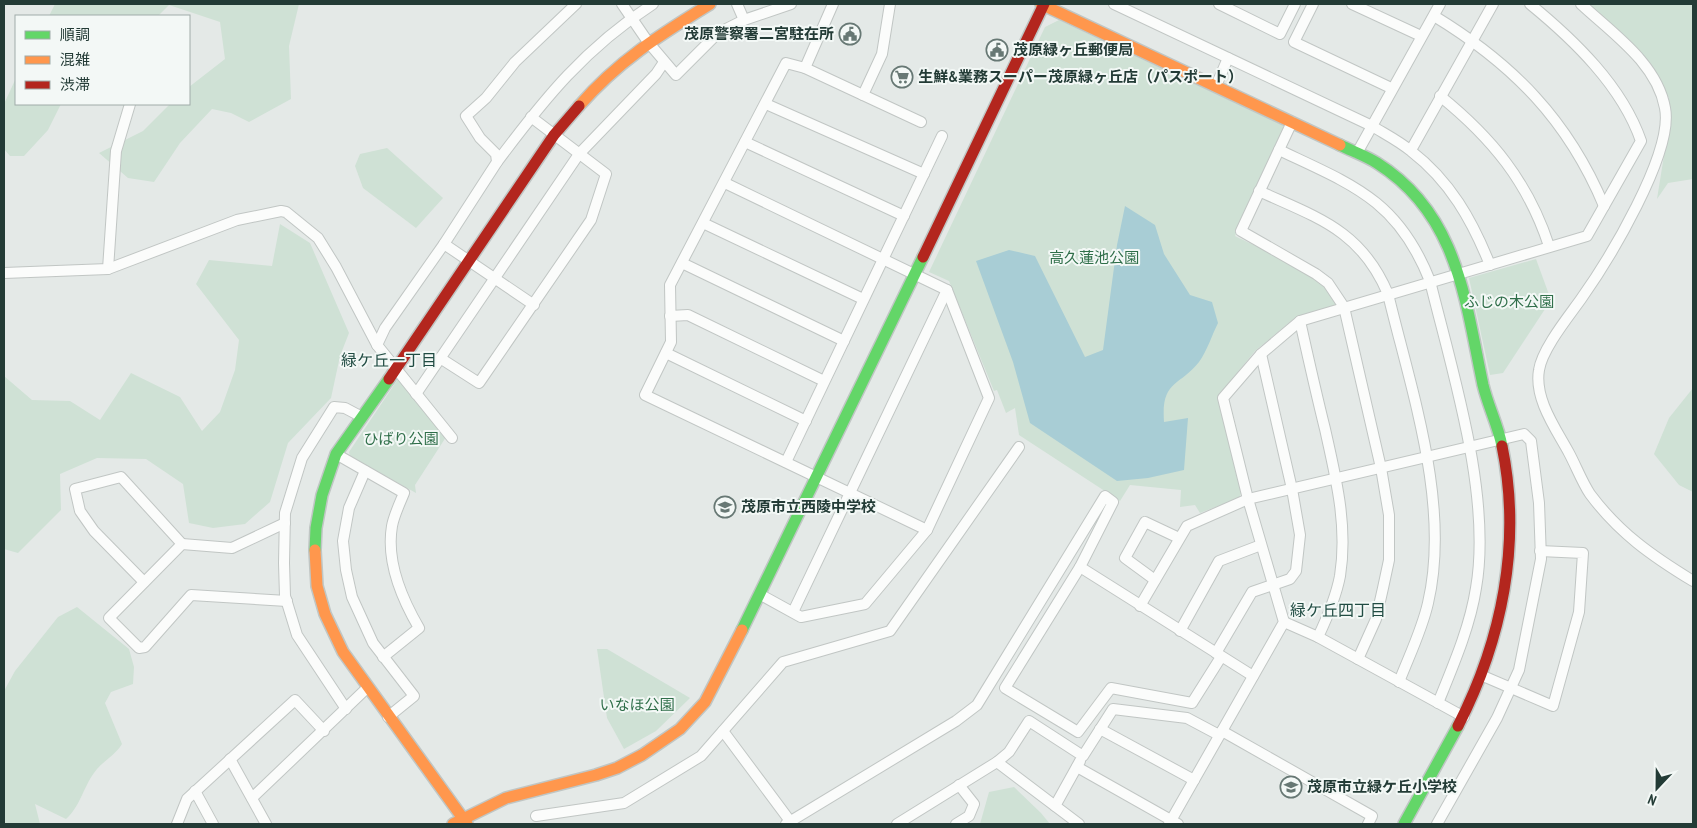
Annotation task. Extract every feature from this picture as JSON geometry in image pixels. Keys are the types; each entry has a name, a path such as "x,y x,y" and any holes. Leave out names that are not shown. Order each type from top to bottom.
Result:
{"street":[{"path":"496,162 496,154 480,138 466,116 486,98 515,62 576,4"},
{"path":"622,4 648,42 676,75 718,33 744,20 791,4"},
{"path":"377,345 386,328 444,244 496,162 530,117 574,66 632,17 652,4"},
{"path":"710,4 648,42 594,89 554,135 397,368 336,454 322,495 316,528 317,586 325,614 343,652 461,822 506,798 618,768 676,733 694,716 713,690 818,478 1043,4 1356,152 1397,177 1418,197 1433,216 1449,244 1460,273 1488,404 1502,441 1510,531 1509,569 1496,633 1483,676 1464,718 1404,824"},
{"path":"737,4 744,20"},
{"path":"805,68 833,4"},
{"path":"863,95 882,54 890,4"},
{"path":"1114,4 1372,126 1411,150 1453,193 1477,232 1490,265"},
{"path":"1219,4 1280,34 1295,4"},
{"path":"1313,4 1294,42 1391,88"},
{"path":"1352,4 1421,36"},
{"path":"1356,152 1440,4"},
{"path":"1411,150 1493,4"},
{"path":"1077,767 1172,823 1220,733 1284,622 1248,499 1223,398 1261,354 1300,321 1586,236 1604,206 1641,141 1634,122 1613,89 1574,44 1530,4"},
{"path":"1581,4 1637,57 1658,83 1666,110 1665,126 1663,140 1652,173 1613,247 1581,299 1566,317 1539,369 1539,392 1589,492 1609,517 1624,533 1650,555 1693,580"},
{"path":"1434,16 1473,40 1535,96 1554,118 1581,156 1604,206"},
{"path":"1216,86 1228,58"},
{"path":"416,394 580,154 656,74 664,62"},
{"path":"921,122 805,68 786,64 704,223 670,284 671,342 645,395 927,530"},
{"path":"1440,96 1484,134 1510,166 1535,207 1549,246"},
{"path":"766,104 924,174"},
{"path":"108,269 116,151 130,105"},
{"path":"440,358 479,383 591,220 606,174 530,117"},
{"path":"1292,122 1241,231 1328,283 1344,307 1381,468 1389,515 1389,560 1376,619 1358,659"},
{"path":"786,462 942,136"},
{"path":"745,142 904,216"},
{"path":"1279,150 1359,189 1378,202 1408,235 1420,255 1430,281 1470,448 1480,533 1476,588 1459,649 1438,703"},
{"path":"725,183 947,290 989,398 927,530 865,604 801,616 761,595"},
{"path":"1259,191 1330,224 1344,234 1378,271 1388,294 1427,458 1434,512 1432,572 1428,604 1399,682"},
{"path":"4,273 108,269 237,220 281,211 286,212 318,238 336,267 377,345 452,438"},
{"path":"704,223 863,299"},
{"path":"444,244 534,305"},
{"path":"682,263 844,341"},
{"path":"793,612 947,290"},
{"path":"670,316 688,315 824,381"},
{"path":"1300,321 1336,478 1343,532 1340,577 1328,616 1318,637"},
{"path":"666,352 806,421"},
{"path":"723,731 788,823 956,721 976,705 1105,496 1113,502 1080,567 1005,688 1078,732 1111,688 1192,703 1252,592 1290,579 1296,570 1300,535 1292,489 1261,354"},
{"path":"346,709 298,635 287,601 284,563 285,513 302,458 320,426 334,407 345,408 362,416"},
{"path":"1140,606 1187,526 1248,499 1502,441 1524,434 1531,441 1540,503 1540,551 1519,670 1497,718 1437,824"},
{"path":"536,816 624,803 701,756 783,662 890,631 1019,447"},
{"path":"336,454 404,493 392,526 392,556 405,604 419,628 383,657"},
{"path":"365,471 349,508 343,541 352,597 373,644 414,696 388,718"},
{"path":"144,582 94,531 80,511 75,489 121,477 182,544 232,548 285,523"},
{"path":"1155,580 1125,558 1128,549 1145,522 1179,538"},
{"path":"182,544 109,618 139,648 145,647 191,595 287,601"},
{"path":"1180,631 1219,561 1261,545"},
{"path":"1483,676 1553,706 1579,612 1583,553 1540,551"},
{"path":"1080,567 1253,676"},
{"path":"1284,622 1318,637 1464,718"},
{"path":"252,798 367,688"},
{"path":"178,824 181,811 195,792 295,700 324,731"},
{"path":"1055,806 1083,756 1113,709 1188,718 1220,733 1372,816 1368,824"},
{"path":"897,824 997,762 1009,752 1028,722 1083,756"},
{"path":"1100,729 1194,780"},
{"path":"230,759 266,824"},
{"path":"997,762 1079,824"},
{"path":"956,824 969,816 974,804 959,785"},
{"path":"195,792 213,824"}],"green space":[{"path":"55,4 299,4 289,46 291,99 249,122 231,113 212,109 180,143 154,182 128,178 99,153 143,131 169,105 190,105 190,86 225,59 220,22 169,5 159,15 50,15"},
{"path":"1588,4 1693,4 1693,179 1668,183 1657,199 1666,143 1669,98"},
{"name":"高久蓮池公園","path":"1059,20 1282,125 1285,129 1235,236 1308,273 1321,282 1331,293 1337,305 1296,317 1255,351 1219,395 1241,493 1239,498 1200,513 1195,505 1180,507 1181,490 1130,485 1120,501 1019,435 1015,408 1006,413 997,390 994,391 949,281 929,272 1045,27"},
{"path":"15,80 15,105 60,105 48,130 24,156 10,156 4,149 4,104"},
{"path":"387,148 443,198 416,228 363,188 355,166 360,154"},
{"path":"280,224 310,243 349,333 340,356 331,398 288,443 270,502 245,524 213,528 189,523 183,484 146,459 97,458 60,474 61,510 18,553 4,549 4,376 32,400 70,401 100,420 131,373 180,397 202,431 220,412 235,370 239,340 196,284 209,260 272,266"},
{"name":"ふじの木公園","path":"1536,259 1551,300 1503,373 1490,375 1469,278"},
{"name":"ひばり公園","path":"398,379 446,437 415,485 416,493 350,456 349,452"},
{"path":"1693,388 1693,492 1679,485 1654,454 1669,418"},
{"path":"77,607 129,649 134,667 133,684 111,692 105,703 122,744 93,775 75,808 66,819 35,804 40,824 4,824 4,691 15,671 58,617"},
{"name":"いなほ公園","path":"597,649 607,649 690,698 656,731 624,749 607,718"},
{"path":"1014,787 1050,824 980,824 989,792"}],"water":[{"path":"1125,206 1155,225 1164,254 1190,295 1212,302 1218,323 1199,362 1168,391 1165,398 1164,422 1188,418 1184,470 1148,478 1117,481 1030,423 1013,362 976,261 1009,250 1035,256 1085,357 1103,350 1117,245"}],"traffic: fast":[{"path":"1340,145 1377,163 1404,184 1425,207 1441,233 1454,261 1463,291 1483,385 1502,446"},
{"path":"742,630 923,257"},
{"path":"315,550 316,528 322,495 336,454 389,379"},
{"path":"1404,824 1458,726"}],"traffic: slow":[{"path":"579,106 609,75 641,49 710,4"},
{"path":"1041,4 1340,145"},
{"path":"315,550 317,586 325,614 343,652 467,824"},
{"path":"453,824 506,798 596,775 617,768 642,755 680,729 705,702 742,630"}],"traffic: jam":[{"path":"923,257 1044,4"},
{"path":"389,379 554,135 579,106"},
{"path":"1458,726 1486,660 1497,625 1504,590 1510,519 1508,482 1502,446"}],"place":[{"name":"茂原警察署二宮駐在所","path":"850,34"},
{"name":"茂原緑ヶ丘郵便局","path":"997,50"},
{"name":"生鮮&業務スーパー茂原緑ヶ丘店（パスポート）","path":"902,77"},
{"name":"茂原市立西陵中学校","path":"725,507"},
{"name":"茂原市立緑ケ丘小学校","path":"1291,787"}],"district":[{"name":"緑ケ丘一丁目","path":"389,360"},
{"name":"緑ケ丘四丁目","path":"1338,610"}]}
